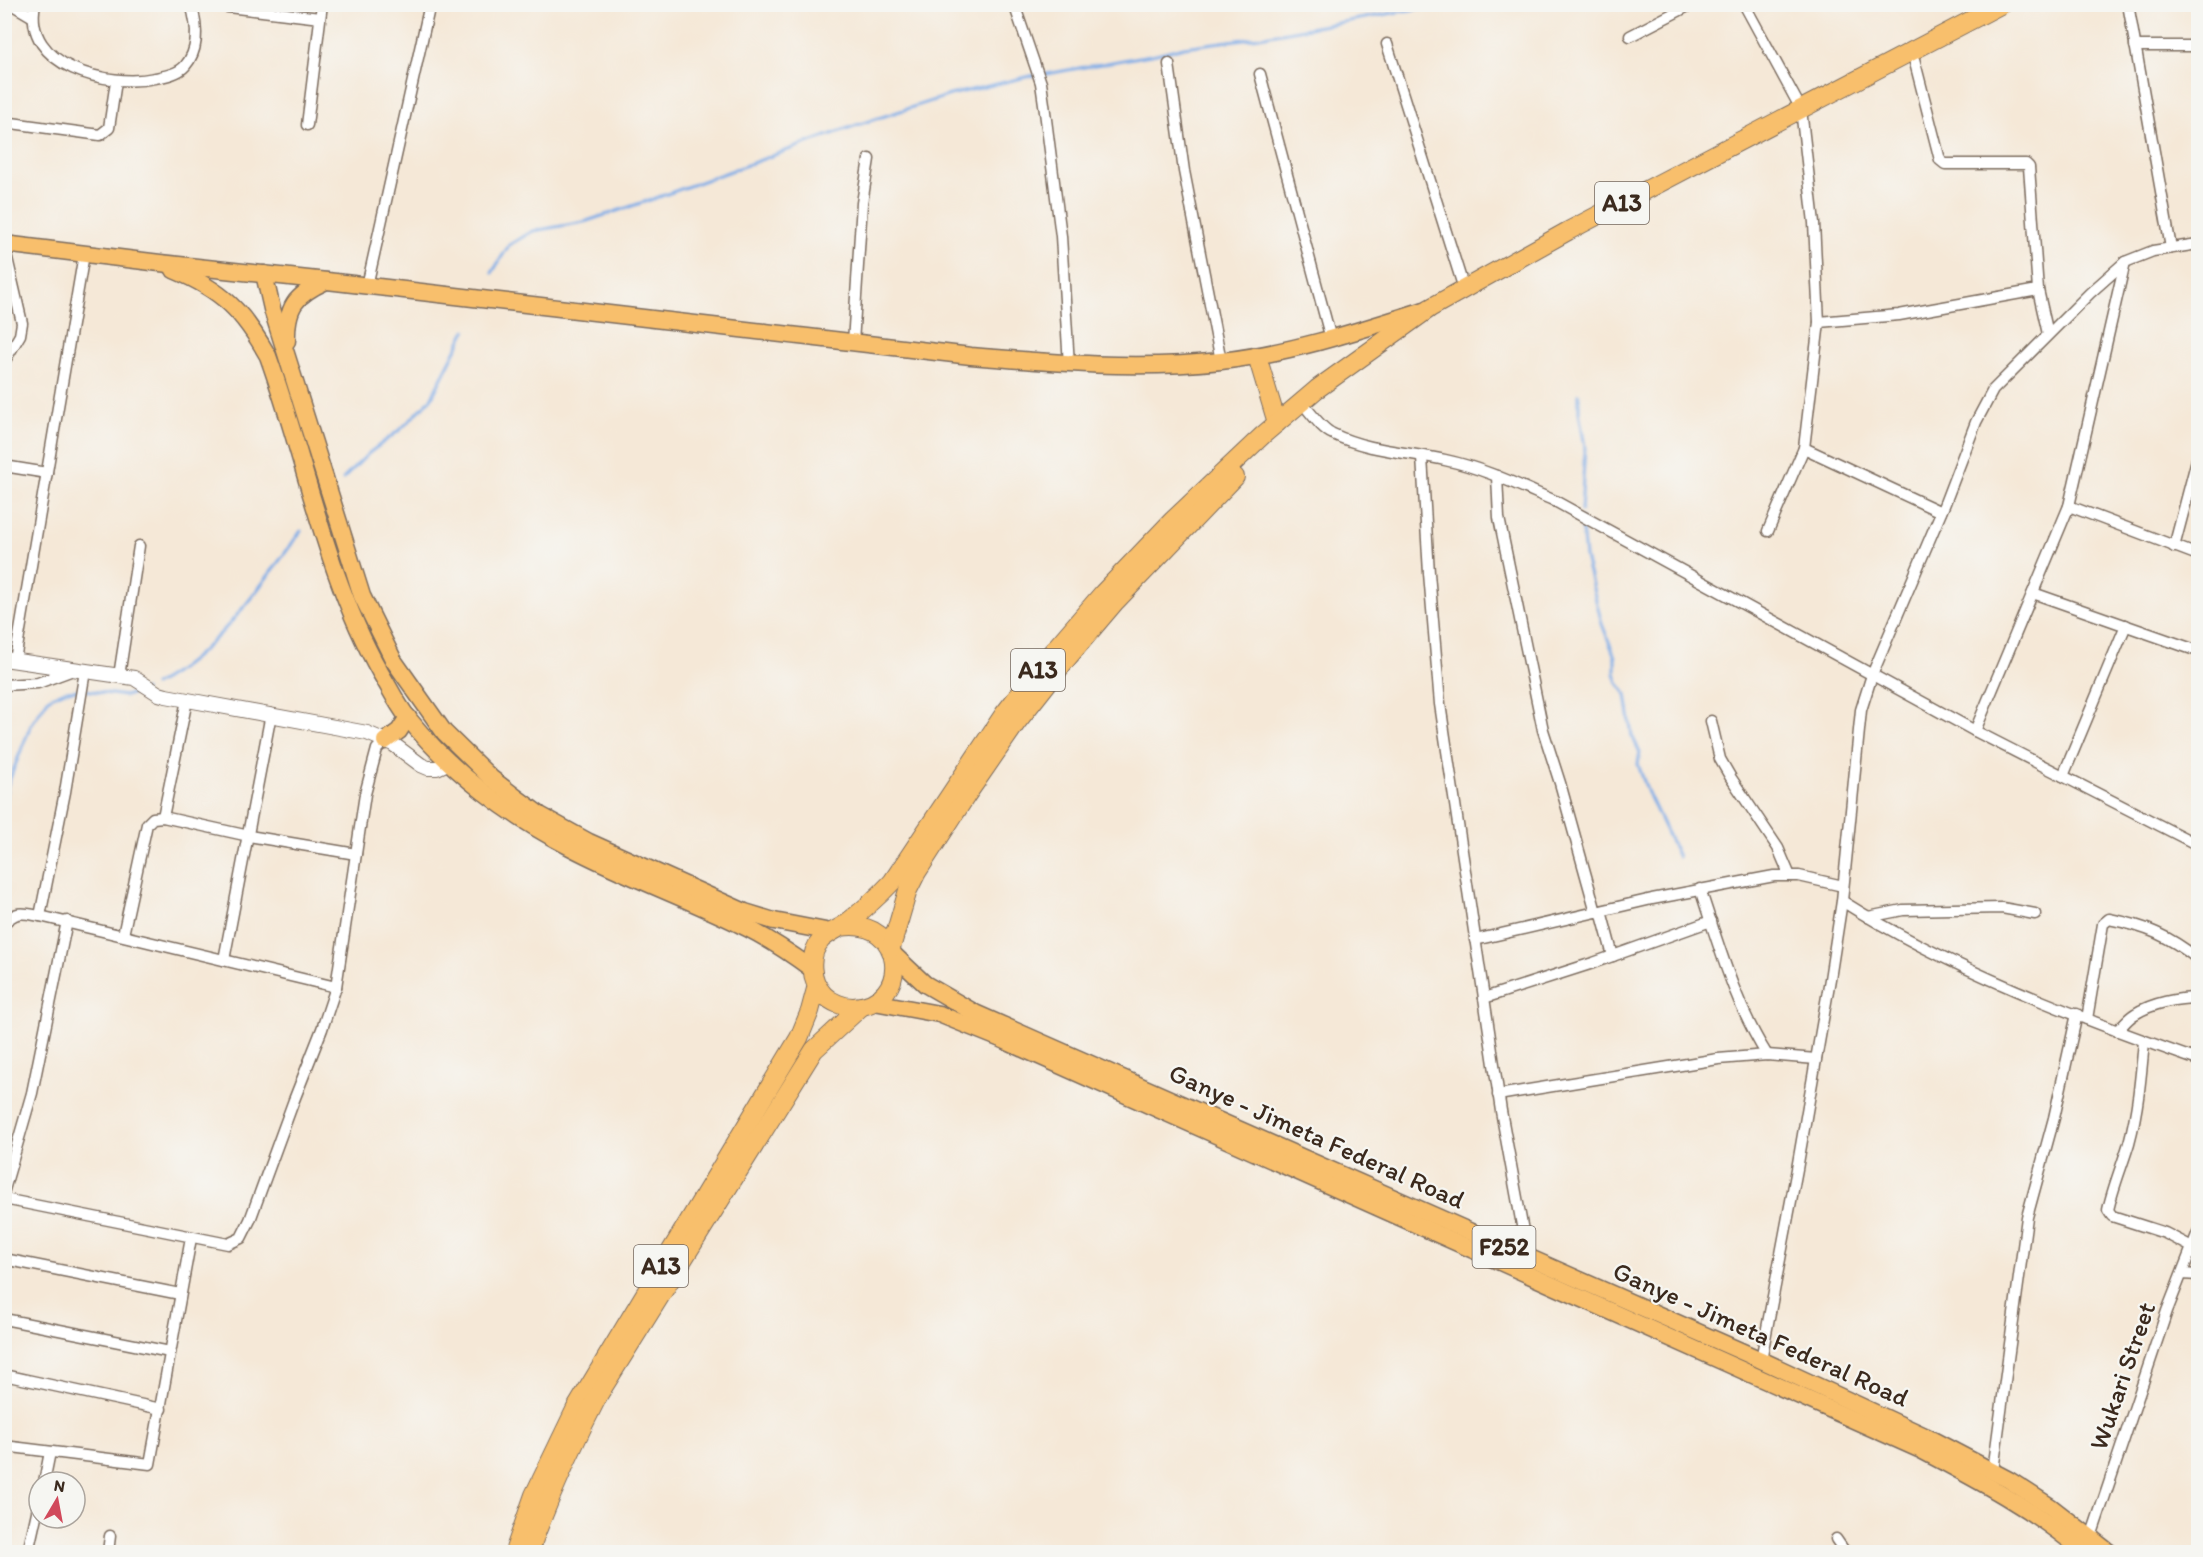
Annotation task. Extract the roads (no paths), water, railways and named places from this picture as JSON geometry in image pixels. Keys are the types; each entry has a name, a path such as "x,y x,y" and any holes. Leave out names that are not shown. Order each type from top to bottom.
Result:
{"highway":[{"name":"A13","path":"514,1552 534,1495 575,1410 799,1038 810,1011 814,955 820,942 892,882 1004,714 1102,593 1173,520 1263,435 1301,402 1430,308 1568,231 2002,4"},
{"path":"1257,356 1277,423"},
{"name":"A13","path":"529,1552 570,1448 599,1394 814,1050 868,1004 885,993 892,981 895,968 892,951 908,890 966,796 1017,723 1065,661 1115,602 1240,472 1263,435"},
{"path":"836,929 853,925 864,926 884,938 892,951"},
{"path":"814,977 825,995 836,1003 848,1007 868,1004"}],"main road":[{"path":"4,244 853,343 1069,364 1173,364 1257,356 1331,339 1430,308"},
{"path":"160,263 205,283 220,294 234,306 263,347 277,380 304,471 349,606 371,655 408,717 450,762 478,787 539,830 614,869 740,924 782,948 814,977"},
{"path":"264,274 272,309 362,596 394,661 444,732 491,778 517,798 540,815 589,842 745,912 774,921 836,929"},
{"path":"287,354 286,332 290,310 301,294 327,281"},
{"path":"385,741 399,732 408,717"},
{"name":"Ganye - Jimeta Federal Road","path":"892,951 925,984 975,1013 1761,1360 1925,1436 1993,1471 2051,1507 2088,1545"},
{"name":"Ganye - Jimeta Federal Road","path":"868,1004 939,1014 991,1034 1921,1450 2088,1545 2109,1552"}],"street":[{"path":"11,4 33,17"},
{"path":"35,4 33,17 36,34 51,54 63,63 81,71 116,81 145,80 171,74 184,67 191,55 196,32 196,20 191,4"},
{"path":"203,4 320,18"},
{"path":"307,125 322,4"},
{"path":"367,286 430,4"},
{"path":"1014,4 1041,83 1061,236 1069,364"},
{"path":"1630,36 1692,4"},
{"path":"1744,4 1801,109 1814,223 1819,322 1804,448 1768,531"},
{"path":"2128,4 2171,248"},
{"path":"1387,44 1464,289"},
{"path":"2135,46 2199,46"},
{"path":"1912,51 1940,160 1945,164 2026,164 2029,167 2038,290 2048,334"},
{"path":"1169,64 1184,171 1221,361"},
{"path":"1260,74 1331,339"},
{"path":"4,122 100,135 109,128 116,81"},
{"path":"853,343 862,203 869,159"},
{"path":"4,244 22,323 20,335 4,362"},
{"path":"1761,1360 1797,1169 1842,900 1861,710 1872,675 1941,512 1976,422 1993,390 2090,293 2126,262 2153,250 2199,244"},
{"path":"81,679 10,659 47,473 84,254"},
{"path":"1975,731 2070,506 2126,262"},
{"path":"1819,322 1899,315 2038,290"},
{"path":"1301,402 1331,434 1362,444 1446,460 1497,476 1553,500 1975,731 2199,845"},
{"path":"1804,448 1941,512"},
{"path":"2174,547 2199,456"},
{"path":"1422,457 1440,704 1498,1095 1528,1258"},
{"path":"4,466 47,473"},
{"path":"1497,476 1499,518 1544,730 1613,956"},
{"path":"2070,506 2199,555"},
{"path":"119,676 139,546"},
{"path":"2033,593 2199,651"},
{"path":"2063,776 2126,626"},
{"path":"4,685 119,676 141,681 154,691 188,700 367,733 393,744 428,768 437,768 450,762"},
{"path":"40,916 65,792 81,679"},
{"path":"163,817 188,700"},
{"path":"224,960 271,714"},
{"path":"1711,721 1720,759 1778,848 1790,876"},
{"path":"4,1199 228,1245 241,1238 250,1220 336,987 365,794 377,749 385,741"},
{"path":"123,935 147,824 153,818 163,817 249,836 356,854"},
{"path":"1475,940 1598,911 1774,876 1818,879 1843,886"},
{"path":"1701,890 1735,992 1751,1030 1767,1055"},
{"path":"1842,900 1880,925 1977,972 2144,1041 2199,1060"},
{"path":"1868,917 1903,910 2002,908 2035,914"},
{"path":"4,923 12,915 20,913 67,921 336,987"},
{"path":"1993,1471 2027,1218 2082,1016 2103,924 2109,919 2154,930 2177,942 2199,959"},
{"path":"4,1190 32,1093 67,921"},
{"path":"1484,998 1711,921"},
{"path":"2117,1030 2135,1014 2156,1005 2184,998 2199,998"},
{"path":"2144,1041 2138,1100 2129,1143 2114,1183 2108,1210 2112,1216 2142,1224 2192,1247"},
{"path":"1498,1095 1718,1059 1767,1055 1816,1059"},
{"name":"Wukari Street","path":"2088,1545 2167,1311 2199,1232"},
{"path":"4,1446 150,1464 191,1238"},
{"path":"4,1259 180,1294"},
{"path":"2182,1274 2199,1275"},
{"path":"4,1319 170,1352"},
{"path":"4,1376 160,1409"},
{"path":"46,1470 50,1452"},
{"path":"28,1552 33,1530"},
{"path":"108,1552 110,1536"},
{"path":"1836,1539 1845,1552"}],"waterway":[{"path":"1041,75 1184,47 1259,37 1451,4"},
{"path":"492,273 509,245 533,231 584,222 857,125 950,95 1035,75"},
{"path":"343,479 369,453 401,429 431,399 466,330"},
{"path":"1579,394 1579,412 1585,447 1581,511"},
{"path":"1581,518 1585,557 1602,624 1615,657 1615,673 1618,683 1626,694 1632,736 1640,752 1638,764 1648,793 1678,857"},
{"path":"154,685 198,655 217,637 236,617 301,531"},
{"path":"4,812 7,786 31,725 49,698 65,691 78,690"},
{"path":"85,690 125,696 145,690"}]}
